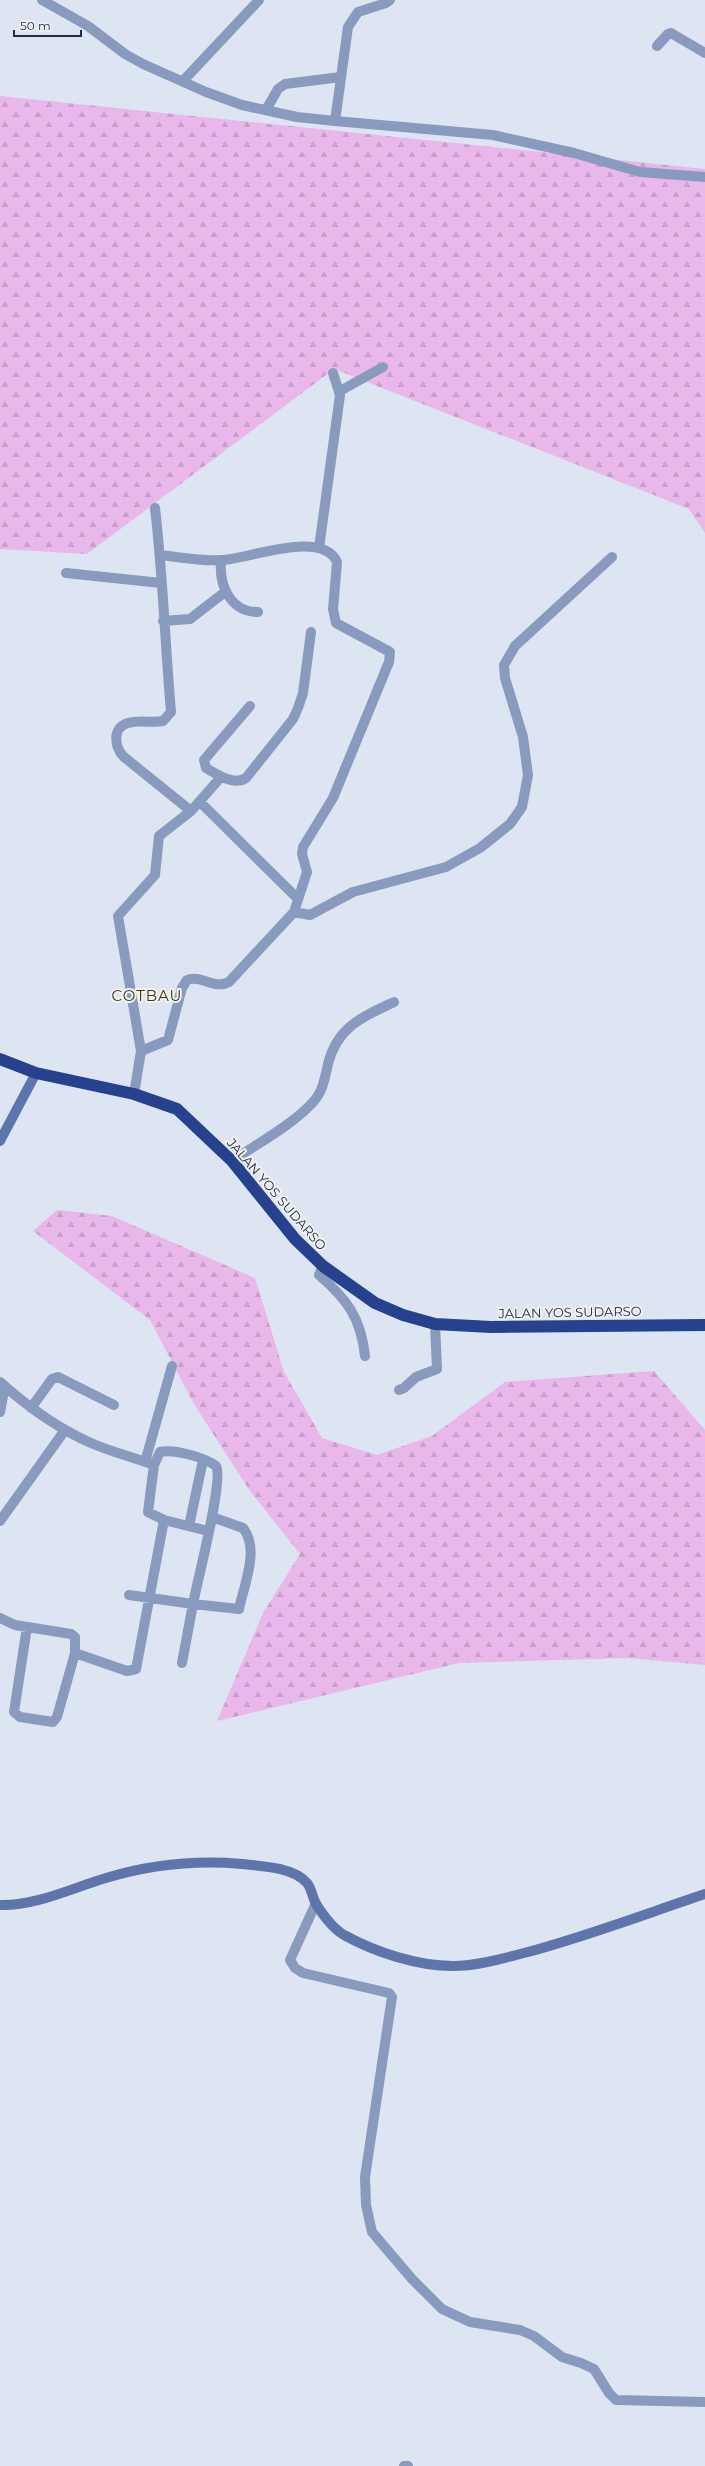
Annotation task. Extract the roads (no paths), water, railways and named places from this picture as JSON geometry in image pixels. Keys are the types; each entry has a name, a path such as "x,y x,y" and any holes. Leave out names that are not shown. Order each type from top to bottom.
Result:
{"highway":[{"name":"JALAN YOS SUDARSO","path":"0,1059 36,1073 134,1094 178,1109 232,1161 295,1239 323,1266 375,1303 403,1315 435,1324 491,1327 705,1325"}],"street":[{"path":"42,0 88,26 133,59 229,102 266,110 335,121 493,135 574,153 640,172 705,177"},
{"path":"183,81 259,0"},
{"path":"335,121 348,27 352,18 364,9 386,3 390,0"},
{"path":"657,46 671,32 705,54"},
{"path":"266,110 278,89 285,84 341,77"},
{"path":"340,391 383,367"},
{"path":"319,548 340,391 332,373"},
{"path":"155,508 160,555 160,584 170,716 157,722 128,723 119,731 116,742 119,751 124,757 191,811"},
{"path":"142,1051 168,1040 182,988 187,980 195,978 218,985 229,982 294,912 297,898 307,872 302,854 303,847 333,798 391,656 388,650 343,628 336,623 333,609 337,562 329,551 319,548 295,547 221,560 160,555"},
{"path":"294,912 310,915 353,892 446,866 480,848 510,824 522,807 528,775 523,737 505,678 504,665 515,646 612,557"},
{"path":"221,560 220,569 225,592 244,611 258,612"},
{"path":"66,573 160,584"},
{"path":"163,621 190,619 225,592"},
{"path":"250,706 204,760 206,768 221,777 245,780 292,720 303,693 311,632"},
{"path":"134,1094 142,1051 118,916 155,875 159,836 191,811 221,777"},
{"path":"200,802 297,898"},
{"path":"232,1161 314,1102 322,1086 331,1052 348,1027 358,1019 394,1002"},
{"path":"0,1141 36,1073"},
{"path":"323,1266 319,1275 338,1291 357,1319 363,1334 366,1356"},
{"path":"399,1390 404,1388 416,1377 437,1369 435,1324"},
{"path":"172,1366 150,1464 148,1512 164,1520 208,1532"},
{"path":"31,1408 52,1379 58,1377 114,1405"},
{"path":"2,1384 31,1408 65,1430 91,1443 150,1464"},
{"path":"0,1412 2,1384"},
{"path":"0,1521 65,1430"},
{"path":"150,1464 158,1454 162,1452 203,1460 213,1464 218,1469 212,1516 182,1663"},
{"path":"189,1526 203,1460"},
{"path":"129,1594 193,1604 239,1609 251,1544 243,1528 212,1516"},
{"path":"75,1653 128,1672 133,1671 137,1663 164,1520"},
{"path":"0,1618 15,1625 27,1627 73,1635 76,1639 75,1653 55,1720 53,1722 16,1715 14,1712 27,1627"},
{"path":"0,1905 28,1903 129,1872 155,1867 208,1862 277,1868 296,1875 307,1883 316,1903 335,1928 363,1944 408,1960 453,1966 494,1960 541,1948 705,1894"},
{"path":"316,1903 290,1960 295,1968 303,1974 389,1993 392,1997 365,2177 368,2216 375,2237 415,2283 451,2314 470,2322 520,2330 534,2336 562,2357 581,2362 594,2369 608,2393 616,2400 705,2402"}],"district":[{"name":"COTBAU","path":"147,995"}]}
